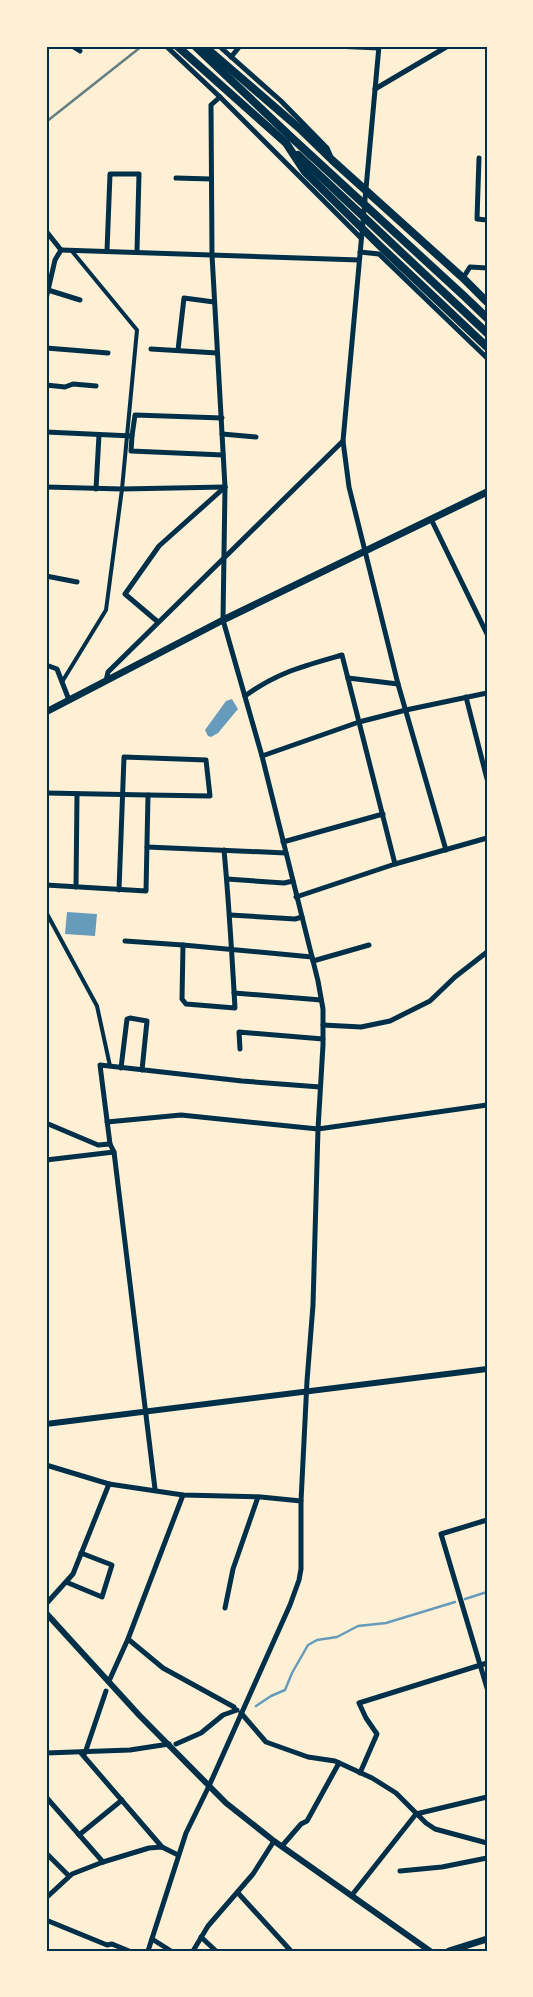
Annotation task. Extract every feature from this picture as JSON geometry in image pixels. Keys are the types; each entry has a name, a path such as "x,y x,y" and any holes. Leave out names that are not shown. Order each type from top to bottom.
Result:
{"highway":[{"path":"177,46 286,143 487,333"},
{"path":"195,46 487,318"},
{"path":"204,46 299,128 487,302"},
{"path":"286,143 305,172 487,347"}],"main road":[{"path":"47,713 223,620 487,492"},
{"path":"449,1951 487,1939"}],"street":[{"path":"72,46 80,51"},
{"path":"166,46 361,238"},
{"path":"219,46 305,125 327,148 332,160"},
{"path":"231,57 240,46"},
{"path":"334,46 379,47 343,441 349,487 398,684 446,850"},
{"path":"375,89 448,46"},
{"path":"148,1951 186,1833 242,1713 290,1605 299,1580 301,1569 306,1391 313,1305 318,1129 323,1039 322,1000 262,756 223,620 222,558 225,488 214,302 211,179 211,105 220,98"},
{"path":"479,158 477,219 487,220"},
{"path":"107,251 110,174 139,174 138,251"},
{"path":"176,178 211,179"},
{"path":"46,231 61,250"},
{"path":"61,250 138,251 160,254 360,260"},
{"path":"46,299 55,260 61,250"},
{"path":"62,682 106,610 129,436 136,330 71,250"},
{"path":"360,252 378,254 487,358"},
{"path":"463,278 470,266 487,268"},
{"path":"46,267 53,271"},
{"path":"48,290 80,300"},
{"path":"178,350 184,298 214,302"},
{"path":"46,348 108,353"},
{"path":"151,349 217,353"},
{"path":"46,385 65,387 73,384 96,386"},
{"path":"222,418 135,415 129,436 131,452 223,455"},
{"path":"46,432 129,436"},
{"path":"96,489 99,434"},
{"path":"222,434 256,437"},
{"path":"106,681 108,672 343,441"},
{"path":"46,487 96,489 225,488"},
{"path":"158,622 125,594 159,546 225,488"},
{"path":"431,518 487,634"},
{"path":"46,576 77,582"},
{"path":"245,696 263,682 281,674 342,655 395,864"},
{"path":"46,666 56,669 69,700"},
{"path":"348,678 398,684"},
{"path":"262,756 359,722 487,693"},
{"path":"466,697 487,777"},
{"path":"46,793 121,795 210,796 206,760 124,757 121,795 118,890"},
{"path":"76,886 77,794"},
{"path":"46,885 146,891 148,795"},
{"path":"283,842 383,814"},
{"path":"296,896 395,864 487,838"},
{"path":"147,847 286,853"},
{"path":"183,945 182,999 186,1004 235,1008 224,850"},
{"path":"227,880 284,883 293,880"},
{"path":"46,912 97,1006 110,1066"},
{"path":"230,915 302,917"},
{"path":"125,941 183,945 312,959 369,945"},
{"path":"323,1025 361,1027 390,1021 430,1001 455,977 487,952"},
{"path":"234,993 322,1000"},
{"path":"121,1068 127,1019 130,1018 147,1021 142,1070"},
{"path":"240,1049 240,1032 323,1039"},
{"path":"155,1489 114,1152 110,1144 100,1065 242,1082 320,1088"},
{"path":"107,1122 181,1115 318,1129 487,1105"},
{"path":"46,1123 98,1145 110,1144"},
{"path":"46,1160 114,1152"},
{"path":"46,1424 487,1369"},
{"path":"46,1465 109,1484 155,1489 183,1495 258,1497 302,1501"},
{"path":"46,1604 73,1574 109,1484"},
{"path":"109,1681 128,1639 183,1495"},
{"path":"225,1608 233,1569 258,1497"},
{"path":"487,1520 441,1534 487,1688"},
{"path":"66,1582 102,1597 112,1565 81,1553"},
{"path":"46,1613 209,1786 274,1841 430,1951"},
{"path":"128,1639 163,1668 234,1707 234,1710 242,1713 266,1742 308,1756 339,1763 372,1778 396,1793 416,1814 435,1828 487,1843"},
{"path":"360,1773 377,1734 359,1703 487,1663"},
{"path":"83,1753 106,1690"},
{"path":"176,1744 201,1733 223,1715 234,1710"},
{"path":"46,1754 130,1750 169,1744"},
{"path":"83,1753 162,1847 178,1855"},
{"path":"282,1846 301,1824 307,1821 339,1763"},
{"path":"46,1797 103,1862"},
{"path":"352,1895 416,1814 487,1797"},
{"path":"79,1835 122,1800"},
{"path":"193,1951 208,1926 253,1874 274,1841"},
{"path":"46,1898 69,1876 103,1862 149,1848 162,1847"},
{"path":"46,1853 69,1876"},
{"path":"400,1871 442,1867 487,1858"},
{"path":"238,1893 291,1951"},
{"path":"46,1920 130,1951"},
{"path":"201,1937 216,1951"},
{"path":"152,1938 171,1951"}],"water":[{"path":"232,699 238,709 218,733 211,737 208,736 205,730 226,701"},
{"path":"67,912 97,914 95,936 65,934"}],"waterway":[{"path":"465,1599 487,1592"},
{"path":"256,1706 271,1696 285,1690 292,1673 308,1645 317,1640 337,1637 358,1626 386,1623 455,1602"}],"railway":[{"path":"46,122 142,46"}]}
